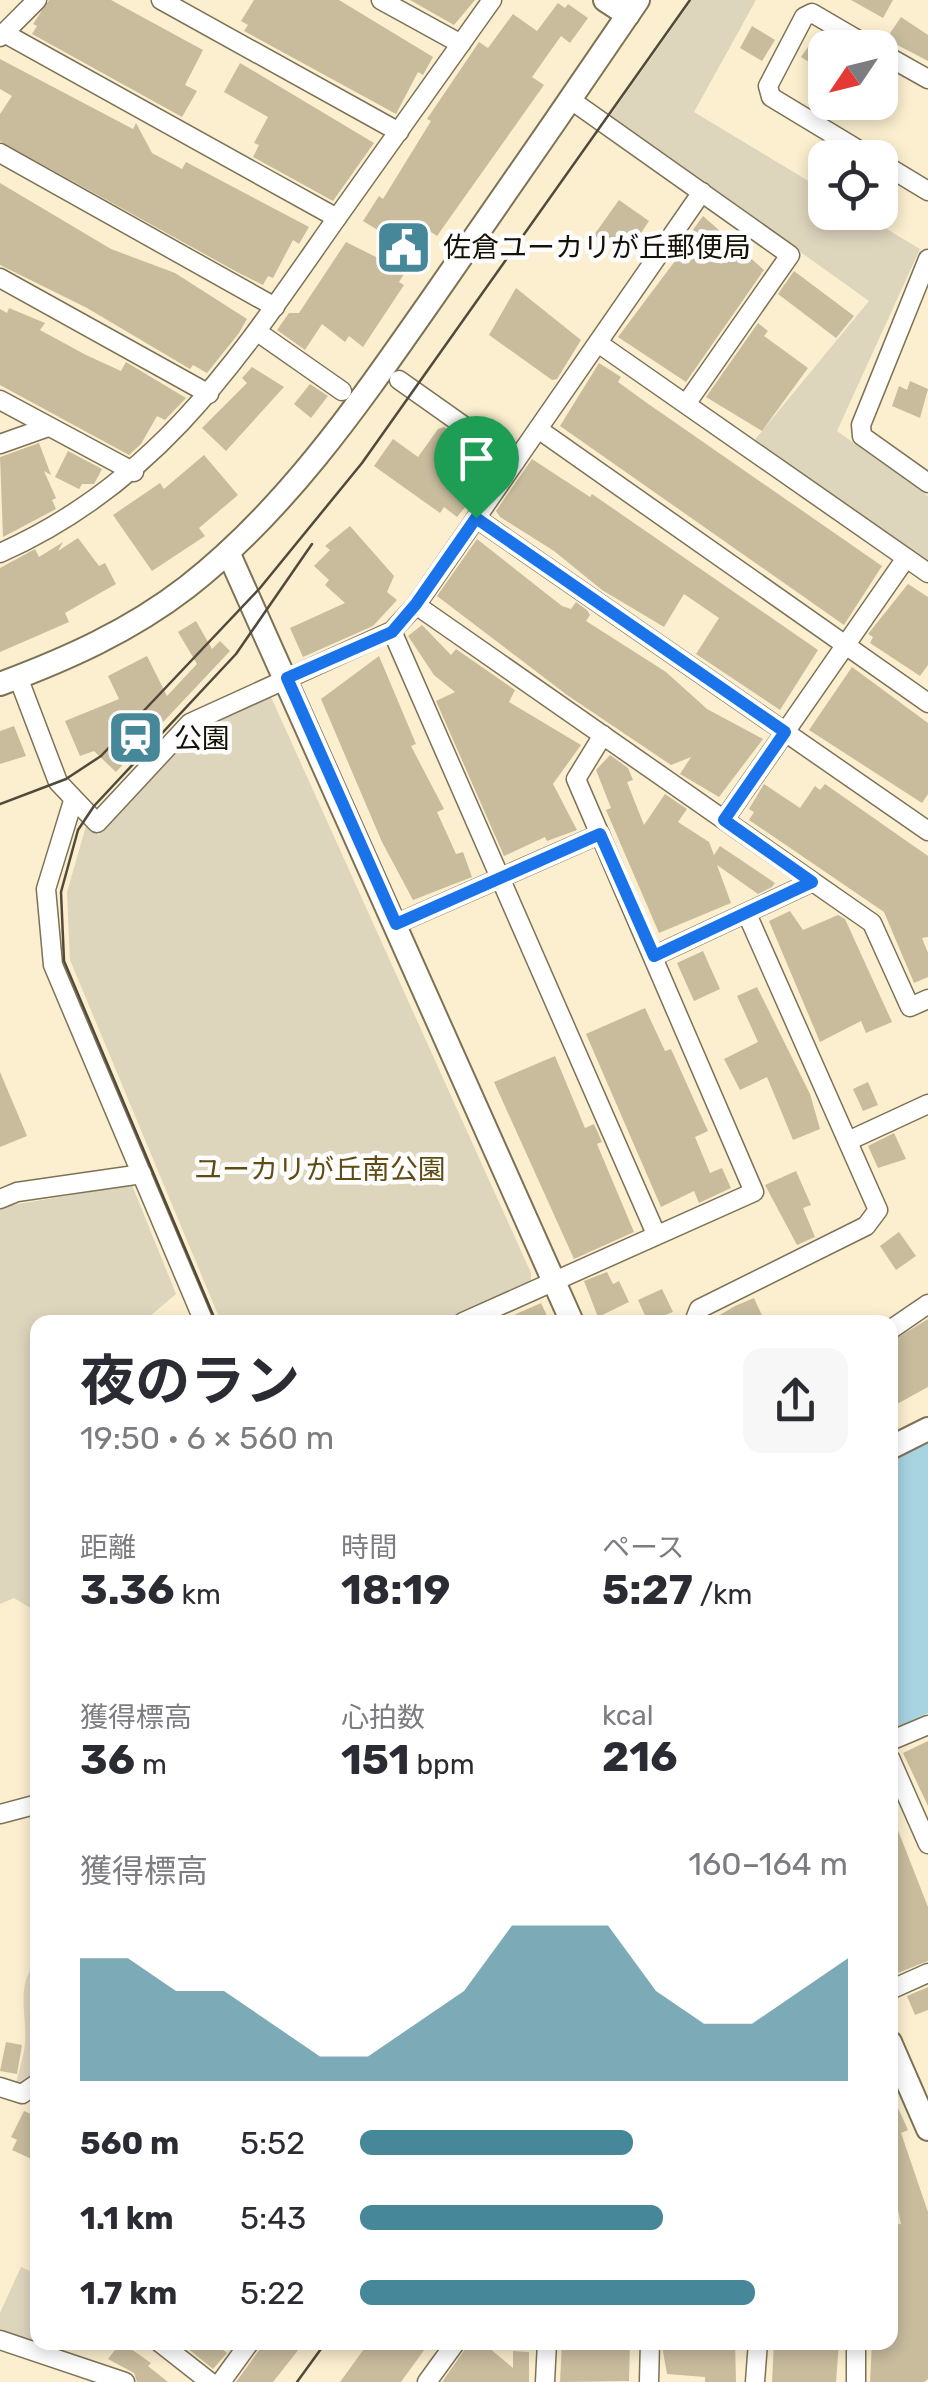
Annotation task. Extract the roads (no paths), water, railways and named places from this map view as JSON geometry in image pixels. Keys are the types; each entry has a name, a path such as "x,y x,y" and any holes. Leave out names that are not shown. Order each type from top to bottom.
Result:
{"street":[{"path":"36,0 2,35 337,218"},
{"path":"161,0 399,132"},
{"path":"381,0 461,44"},
{"path":"0,554 59,523 134,472 210,394 258,333 492,0"},
{"path":"604,0 633,8 359,403 282,498 228,552 133,625 88,650 9,681 58,782 73,801 96,823 190,723 392,632 416,604 702,192"},
{"path":"808,119 771,96 768,86 804,17 812,13 841,30"},
{"path":"898,62 928,79"},
{"path":"571,100 790,255 686,404"},
{"path":"810,120 843,140"},
{"path":"0,153 275,307"},
{"path":"898,173 928,192"},
{"path":"928,259 860,426 862,436 928,484"},
{"path":"0,278 210,394"},
{"path":"258,333 342,391"},
{"path":"598,343 928,573"},
{"path":"399,380 516,462"},
{"path":"0,400 134,472"},
{"path":"0,444 48,426"},
{"path":"538,429 928,703"},
{"path":"476,518 928,831"},
{"path":"228,552 569,1315"},
{"path":"724,820 906,558"},
{"path":"416,604 872,923 910,1007 928,1000"},
{"path":"392,632 656,1234"},
{"path":"479,1315 754,1192 576,779 603,736"},
{"path":"73,801 46,890 53,965 201,1315"},
{"path":"396,924 600,834"},
{"path":"654,956 812,882"},
{"path":"696,1315 699,1308 875,1220 878,1210 747,914"},
{"path":"848,1141 928,1104"},
{"path":"0,1199 142,1174"},
{"path":"898,1325 928,1304"},
{"path":"898,1444 928,1429"},
{"path":"898,1738 928,1725"},
{"path":"898,1776 928,1844"},
{"path":"0,1814 30,1806"},
{"path":"898,1986 928,1973"},
{"path":"898,2060 928,2129"},
{"path":"0,2087 22,2094 30,2088"},
{"path":"0,2340 126,2382"},
{"path":"169,2350 210,2382"},
{"path":"221,2382 244,2350"},
{"path":"427,2382 450,2350"},
{"path":"545,2382 546,2350"},
{"path":"650,2350 650,2382"},
{"path":"755,2382 757,2350"},
{"path":"856,2350 856,2382"}],"water":[{"path":"928,1432 928,1713 898,1727 898,1450"}],"tram line":[{"path":"0,804 66,779 101,756 260,588 362,463 690,0"},
{"path":"213,1315 64,961 61,892 78,830 94,806 236,654 312,544"},
{"path":"297,2382 320,2350"}],"place":[{"name":"佐倉ユーカリが丘郵便局","path":"404,247"},
{"name":"公園","path":"135,738"}],"park label":[{"name":"ユーカリが丘南公園","path":"320,1169"}]}
